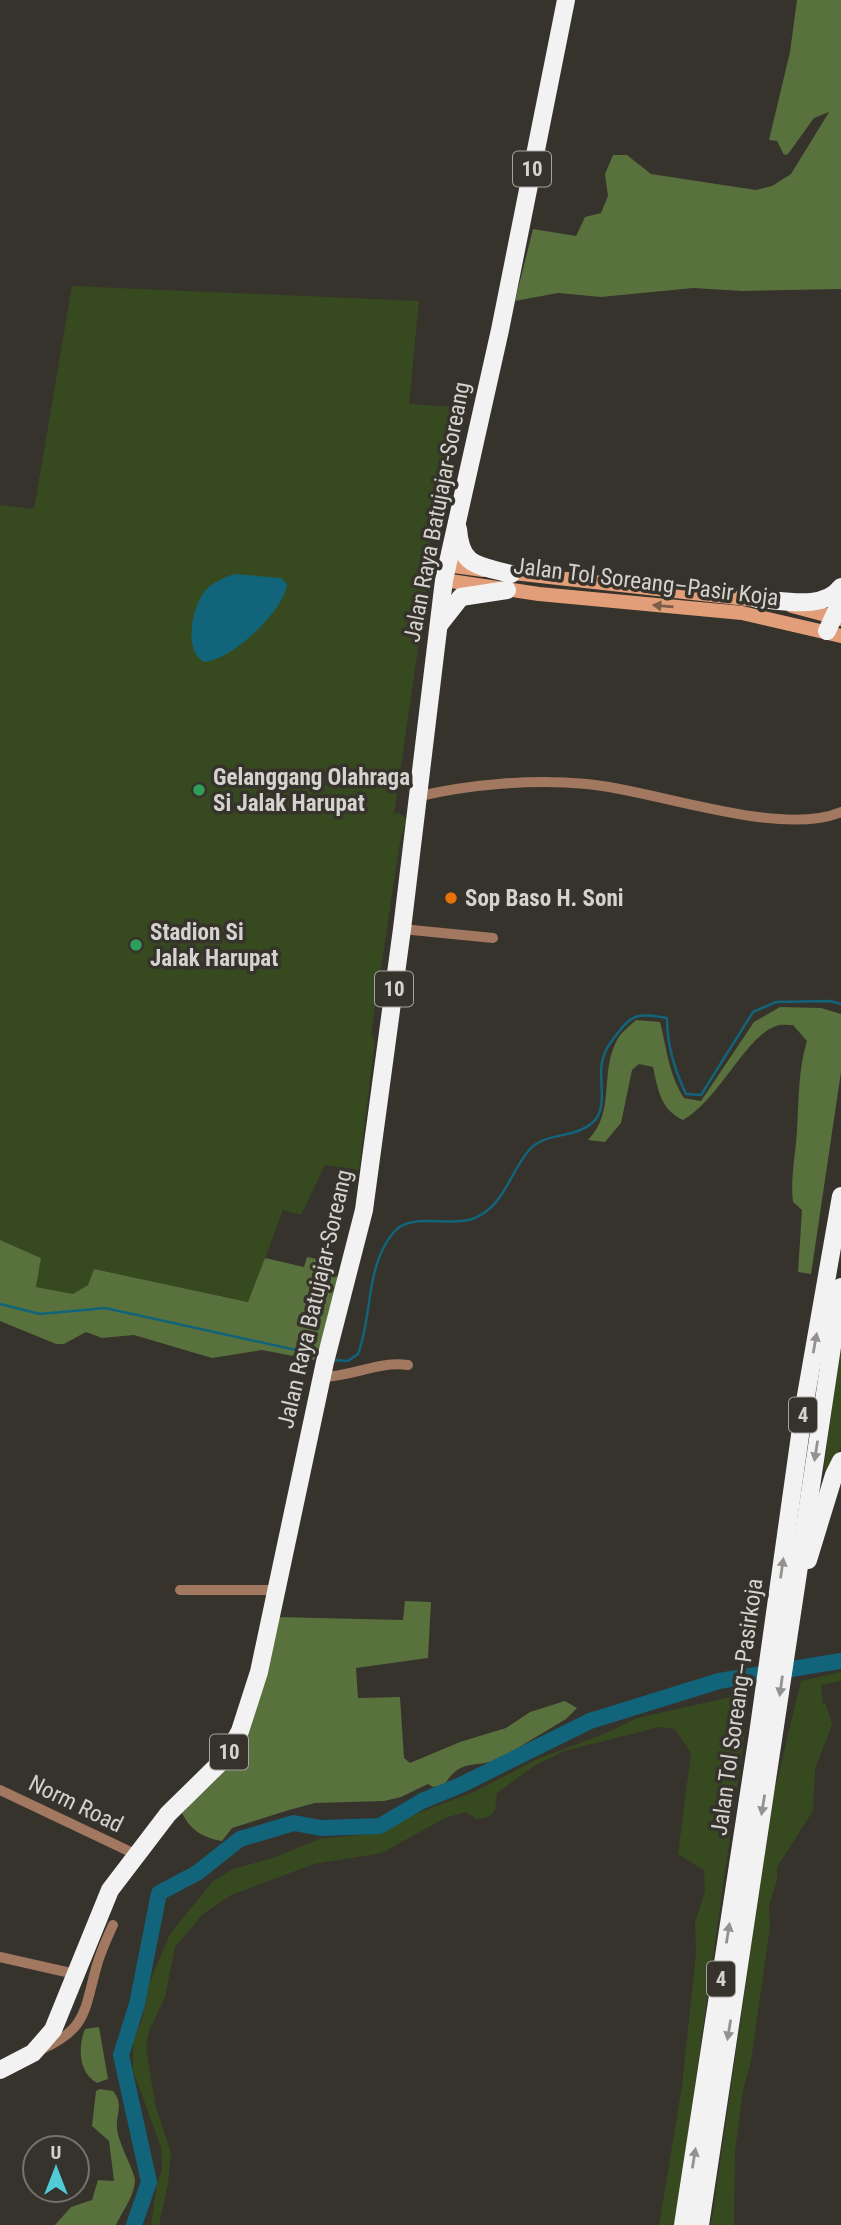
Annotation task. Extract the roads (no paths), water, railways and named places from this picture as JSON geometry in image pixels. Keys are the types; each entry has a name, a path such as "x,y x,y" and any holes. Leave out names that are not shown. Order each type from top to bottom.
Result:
{"highway":[{"name":"Jalan Raya Batujajar-Soreang","path":"0,2070 33,2053 53,2030 110,1890 168,1814 216,1770 232,1747 259,1672 325,1362 364,1210 402,929 445,572 497,343 566,0"},
{"path":"457,519 459,547 464,557 509,582"},
{"path":"437,628 461,597 509,582"},
{"path":"757,599 816,601 828,598 841,587"},
{"name":"Jalan Tol Soreang–Pasirkoja","path":"700,2225 780,1635 804,1407 841,1196"},
{"name":"Jalan Tol Soreang–Pasirkoja","path":"780,1635 793,1602 841,1287"},
{"path":"793,1602 841,1461"},
{"name":"Jalan Tol Soreang–Pasirkoja","path":"683,2225 766,1736"}],"street":[{"name":"Jalan Tol Soreang–Pasir Koja","path":"445,572 742,613 838,623"},
{"name":"Jalan Tol Soreang–Pasir Koja","path":"509,582 757,599 838,623"},
{"path":"416,797 494,786 589,784 697,807 790,820 830,817 841,812"},
{"path":"402,929 493,938"},
{"path":"325,1362 349,1376 389,1363 408,1366"},
{"path":"180,1590 276,1590"},
{"name":"Norm Road","path":"0,1790 135,1854"},
{"path":"33,2053 63,2040 80,2022 113,1924"},
{"path":"0,1957 75,1974"}],"water":[{"path":"234,574 281,578 287,584 284,595 267,620 242,644 228,653 204,662 193,649 192,628 196,607 208,588"}],"waterway":[{"path":"332,1360 348,1361 358,1354 378,1261 384,1247 400,1226 420,1221 465,1221 475,1218 500,1197 523,1158 536,1144 577,1131 592,1123 602,1102 601,1069 604,1055 608,1046 631,1019 649,1015 667,1018 670,1048 682,1085 686,1094 701,1095 753,1012 776,1002 830,1001 841,1004"},
{"path":"0,1304 40,1314 105,1308 319,1355"},
{"path":"134,2225 149,2182 121,2055 137,2004 159,1893 197,1873 240,1839 294,1823 321,1828 380,1826 422,1801 463,1784 590,1721 719,1681 841,1661"}],"place":[{"name":"Gelanggang Olahraga Si Jalak Harupat","path":"199,790"},
{"name":"Sop Baso H. Soni","path":"451,898"},
{"name":"Stadion Si Jalak Harupat","path":"136,945"}]}
